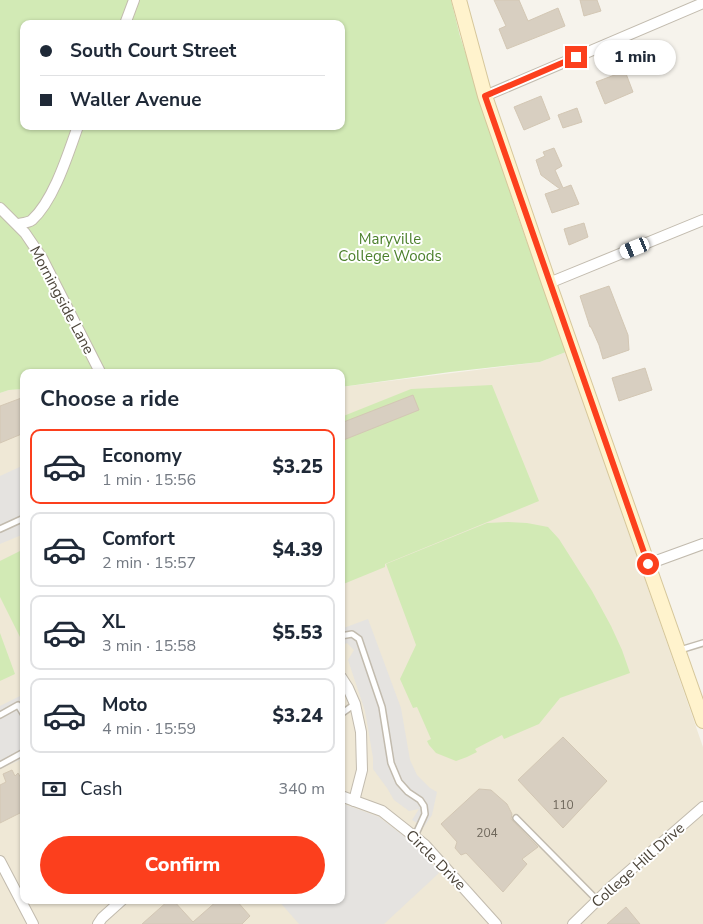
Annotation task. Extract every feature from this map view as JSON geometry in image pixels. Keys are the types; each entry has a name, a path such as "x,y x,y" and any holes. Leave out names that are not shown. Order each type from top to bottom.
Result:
{"street":[{"path":"126,20 134,0"},
{"path":"459,0 485,96 703,722"},
{"path":"485,96 703,3"},
{"path":"17,224 30,221 49,199 77,130"},
{"name":"Morningside Lane","path":"0,208 17,224 42,258 99,369"},
{"path":"549,283 703,220"},
{"path":"648,564 703,544"},
{"path":"345,683 354,704 361,732 362,770 354,800"},
{"name":"Circle Drive","path":"345,797 382,811 415,836 496,924"},
{"name":"College Hill Drive","path":"573,924 597,900 703,807"},
{"path":"0,861 20,899"},
{"path":"23,904 33,924"},
{"path":"98,924 118,904"}],"lane":[{"path":"0,529 20,520"},
{"path":"345,635 352,634 359,639 382,707 391,763 399,782 408,792 420,800 424,806 425,814 415,836"},
{"path":"678,651 703,642"},
{"path":"345,711 354,704"},
{"path":"0,715 18,706 20,709"},
{"path":"0,765 20,754"},
{"path":"516,818 597,900"}],"shaded area":[{"path":"566,352 703,747 703,924 0,924 0,393 20,389 20,904 345,904 345,386 540,362"},
{"path":"20,467 20,536 0,544 0,476"},
{"path":"368,619 401,708 410,760 417,775 437,792 432,815 424,827 412,820 419,809 409,811 394,800 373,769 373,758 365,711 348,660 354,650 347,643 345,644 345,628"},
{"path":"20,696 20,760 0,769 0,706"},
{"path":"345,804 379,817 422,850 439,873 384,924 299,924 282,904 345,904"}],"green space":[{"name":"Maryville College Woods","path":"0,0 451,0 460,36 517,214 566,352 540,362 345,386 345,369 20,369 20,389 0,393"},
{"path":"492,385 539,501 385,564 385,567 345,583 345,415 411,389"},
{"path":"508,522 548,527 559,539 592,591 611,626 630,673 560,698 539,724 504,739 502,735 475,749 477,752 456,761 436,753 429,745 427,741 431,739 417,707 413,708 400,679 416,645 386,564 487,523"},
{"path":"20,551 20,637 0,597 0,561"},
{"path":"0,633 15,674 0,681"}],"building":[{"path":"494,0 519,0 528,21 558,8 565,26 507,49 499,29 506,26"},
{"path":"580,0 597,0 601,11 584,16"},
{"path":"625,71 633,92 605,104 596,82"},
{"path":"541,96 550,119 524,130 514,107"},
{"path":"577,108 582,122 563,128 558,115"},
{"path":"554,148 562,166 555,170 563,188 571,185 579,204 552,213 545,194 560,189 541,175 536,160 545,156 543,152"},
{"path":"584,223 588,237 569,245 564,229"},
{"path":"609,286 628,335 629,350 603,359 580,296"},
{"path":"645,368 652,390 619,401 612,378"},
{"path":"413,395 419,410 345,439 345,421"},
{"path":"20,398 20,435 0,443 0,406"},
{"path":"563,737 607,781 563,828 518,780"},
{"path":"12,770 15,776 18,773 20,776 20,813 0,823 0,785 6,782 3,774"},
{"path":"479,789 491,790 507,804 512,814 511,819 538,847 522,859 527,864 503,892 466,853 461,855 455,848 457,842 441,824"},
{"path":"164,904 177,904 193,922 213,904 240,904 250,916 242,924 142,924"},
{"path":"626,907 640,924 607,924"}],"route":[{"path":"576,57 485,96 648,564"}]}
